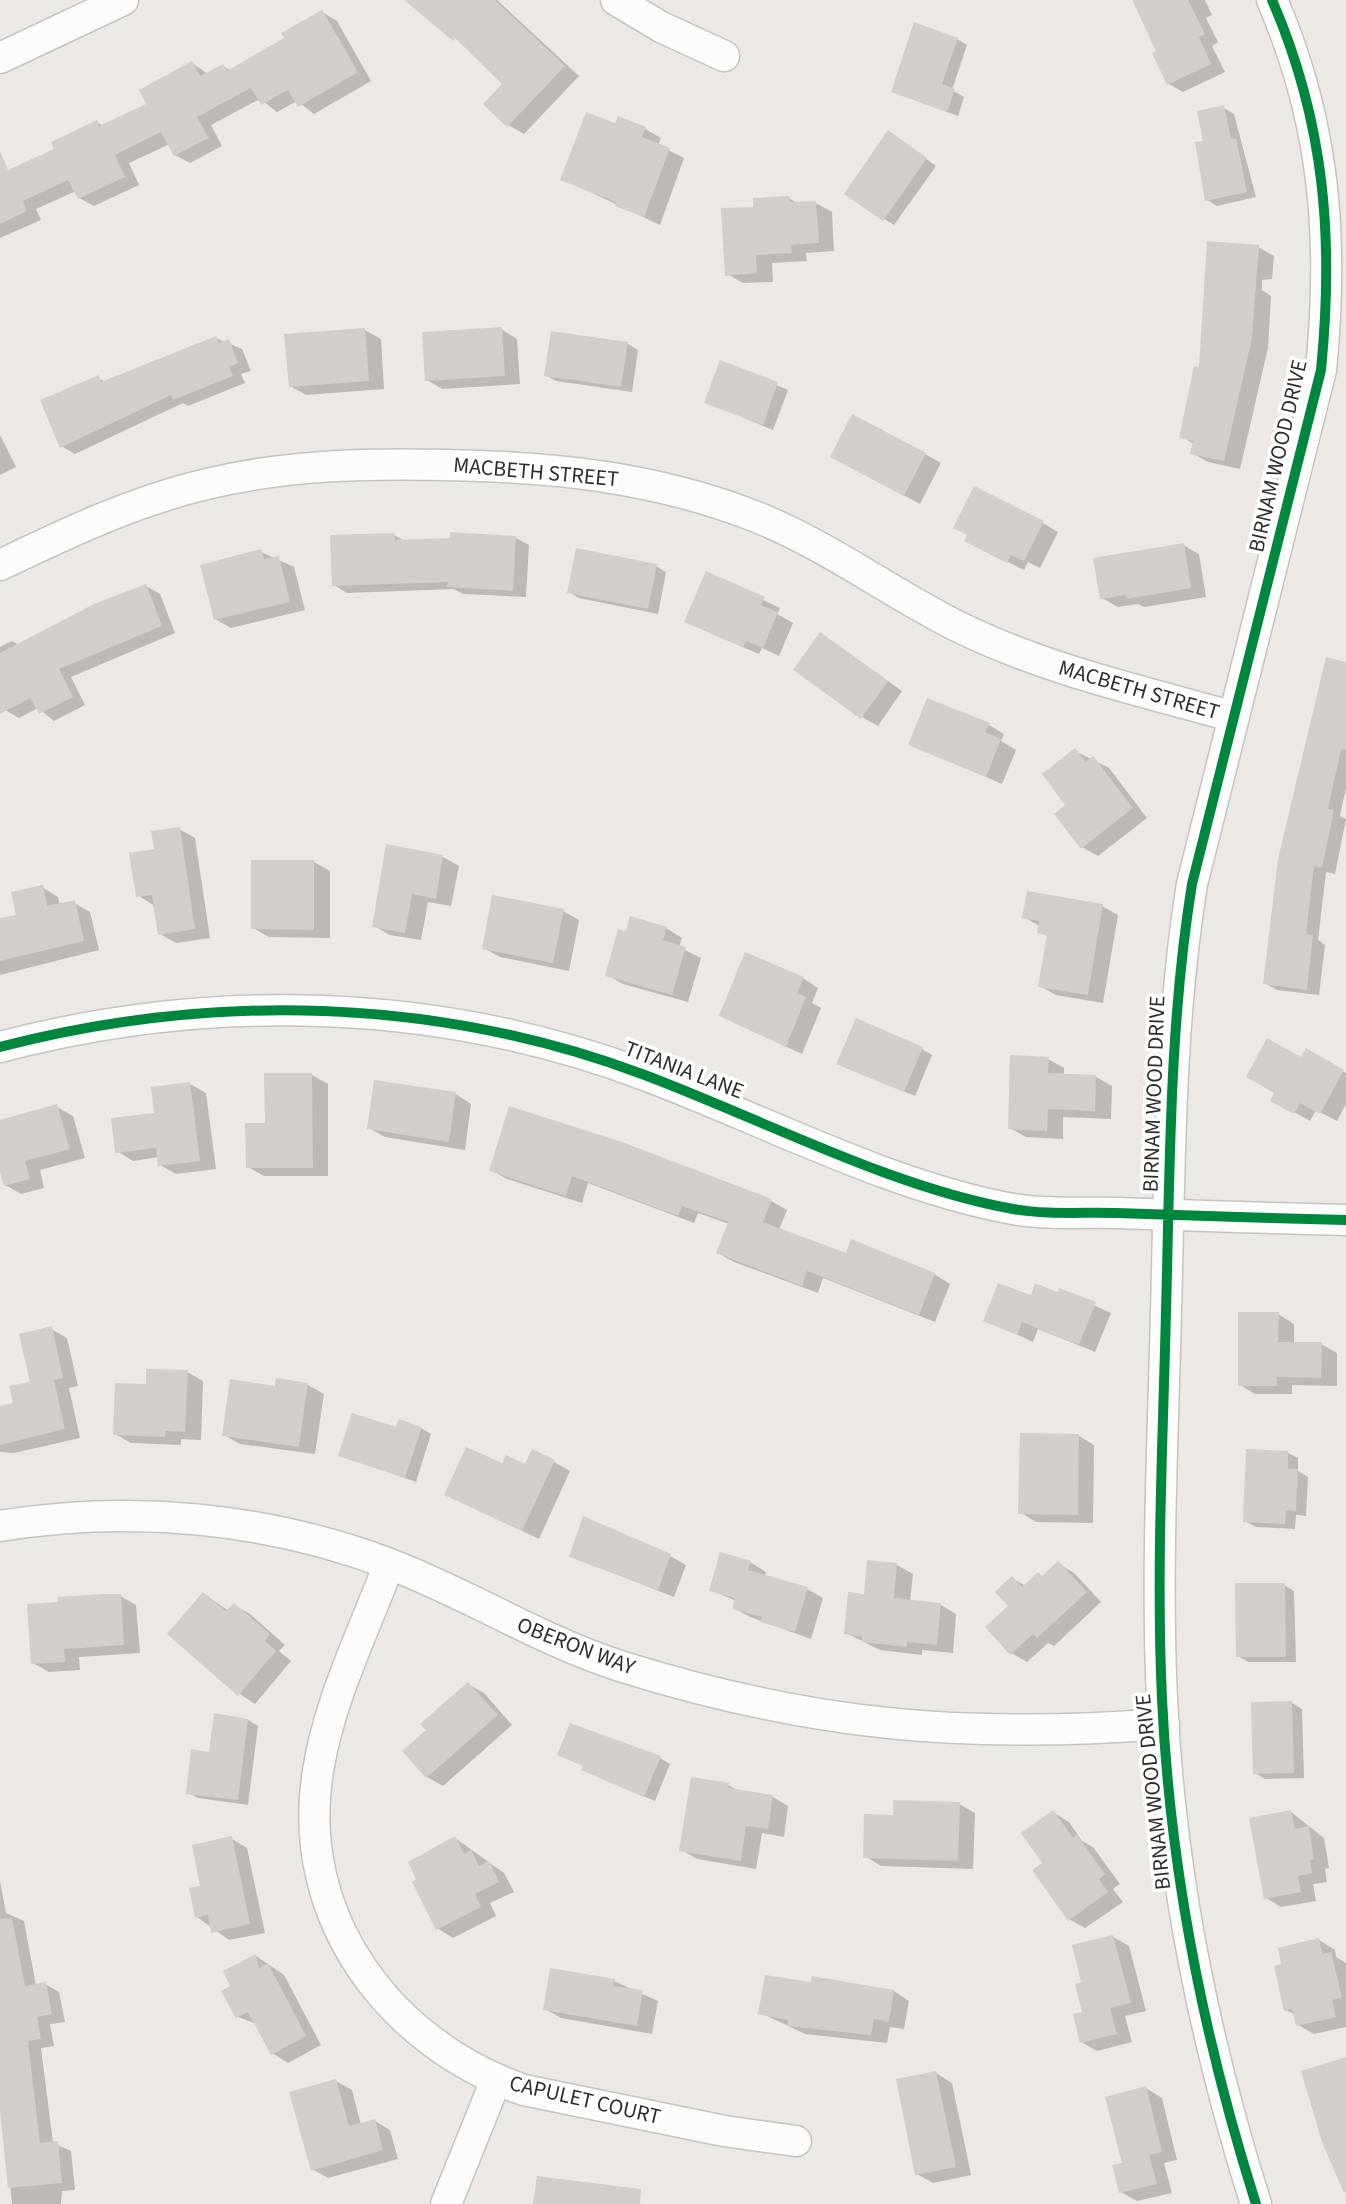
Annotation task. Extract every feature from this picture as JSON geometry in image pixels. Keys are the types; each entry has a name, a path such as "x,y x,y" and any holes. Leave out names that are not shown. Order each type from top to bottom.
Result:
{"street":[{"path":"0,58 123,0"},
{"path":"616,0 661,27 724,56"},
{"name":"BIRNAM WOOD DRIVE","path":"1256,2204 1231,2127 1203,2012 1185,1914 1164,1724 1162,1489 1180,962 1192,884 1321,370 1328,301 1328,229 1320,158 1302,81 1272,0"},
{"name":"MACBETH STREET","path":"0,565 140,503 206,484 273,471 360,463 520,466 592,472 648,483 755,516 810,540 960,627 1036,661 1234,717"},
{"name":"TITANIA LANE","path":"0,1047 137,1018 229,1010 316,1009 399,1015 508,1035 639,1073 932,1189 1016,1210 1346,1220"},
{"name":"OBERON WAY","path":"0,1526 109,1516 180,1518 254,1527 328,1544 389,1564 530,1630 616,1664 707,1692 800,1713 965,1731 1057,1732 1164,1724"},
{"name":"CAPULET COURT","path":"389,1564 326,1733 317,1773 314,1815 318,1858 330,1908 349,1949 372,1985 403,2020 437,2048 496,2080 524,2090 724,2131 796,2141"},
{"path":"446,2204 496,2080"}],"building":[{"path":"404,0 495,0 565,66 507,127 483,104 502,84 455,38 453,41"},
{"path":"1132,0 1188,0 1205,34 1199,37 1211,64 1167,85 1152,53 1156,51"},
{"path":"322,10 358,72 298,107 288,90 261,105 251,88 197,117 209,138 174,156 161,132 115,155 125,177 78,199 68,180 23,201 27,211 0,224 0,151 8,170 54,149 51,142 97,120 99,126 146,104 139,90 192,61 200,76 223,64 227,71 284,38 281,33"},
{"path":"914,22 958,38 942,84 955,89 947,112 891,92"},
{"path":"1224,105 1231,139 1236,138 1247,192 1205,201 1195,142 1203,141 1197,111"},
{"path":"586,112 615,123 618,116 646,127 642,137 670,148 644,217 615,206 616,202 560,180"},
{"path":"888,130 927,158 883,221 844,194"},
{"path":"789,196 790,202 816,201 819,243 791,245 792,253 756,255 757,273 725,276 721,208 753,207 753,198"},
{"path":"1207,241 1259,245 1252,338 1224,461 1190,454 1193,441 1179,438 1194,366 1199,367"},
{"path":"502,327 505,376 425,381 422,332"},
{"path":"365,328 369,381 289,387 284,334"},
{"path":"551,331 628,342 621,387 544,376"},
{"path":"216,336 219,343 229,339 238,363 229,367 233,376 173,400 171,395 60,448 40,400 99,375 101,382"},
{"path":"720,360 778,382 763,425 704,403"},
{"path":"852,414 926,453 904,496 830,457"},
{"path":"974,486 1044,521 1024,561 1011,555 1007,563 964,541 967,535 953,528"},
{"path":"450,532 516,536 513,591 447,587 448,582 332,586 330,535 394,533 395,540 450,538"},
{"path":"1184,543 1191,588 1127,599 1126,595 1100,599 1093,558"},
{"path":"576,548 657,564 648,609 567,593"},
{"path":"261,549 264,559 279,556 290,602 214,620 200,565"},
{"path":"706,571 765,597 761,605 778,612 763,648 746,641 743,647 684,622"},
{"path":"146,584 162,626 59,669 73,697 39,714 30,698 0,714 0,653 94,604"},
{"path":"820,632 888,681 861,719 793,670"},
{"path":"1326,657 1346,662 1346,750 1341,749 1328,809 1334,810 1322,868 1314,866 1306,934 1313,935 1307,990 1263,984 1278,859"},
{"path":"927,698 990,723 985,732 1001,739 986,777 908,745"},
{"path":"1075,748 1086,762 1093,756 1133,808 1081,849 1054,814 1065,805 1042,774"},
{"path":"180,827 195,929 158,935 152,895 136,897 129,853 154,849 151,831"},
{"path":"386,844 443,855 436,899 412,894 405,933 372,927"},
{"path":"251,860 314,860 314,930 251,929"},
{"path":"43,885 47,906 75,900 84,941 0,961 0,918 16,915 11,892"},
{"path":"1027,891 1103,904 1088,995 1038,987 1047,935 1037,933 1039,921 1022,918"},
{"path":"492,895 564,909 553,963 482,949"},
{"path":"630,916 667,927 663,940 686,947 672,995 605,976 618,929 626,931"},
{"path":"745,952 804,977 797,993 806,997 786,1047 719,1016"},
{"path":"856,1018 923,1047 904,1092 836,1064"},
{"path":"1267,1038 1301,1057 1306,1048 1344,1070 1320,1114 1300,1103 1294,1114 1270,1101 1274,1093 1246,1077"},
{"path":"1010,1055 1049,1057 1048,1073 1096,1075 1095,1111 1048,1109 1047,1131 1008,1129"},
{"path":"264,1073 312,1073 313,1168 246,1168 245,1123 265,1123"},
{"path":"374,1080 456,1092 449,1142 367,1129"},
{"path":"190,1082 200,1161 158,1166 156,1148 115,1153 111,1118 154,1113 151,1087"},
{"path":"57,1104 70,1149 25,1161 30,1179 4,1186 0,1173 0,1120"},
{"path":"509,1106 622,1142 772,1199 763,1222 846,1253 851,1239 935,1273 919,1315 807,1271 802,1286 716,1253 728,1222 682,1206 678,1216 572,1176 566,1196 489,1171"},
{"path":"998,1283 1031,1295 1035,1283 1096,1302 1079,1345 1022,1322 1017,1335 983,1321"},
{"path":"1238,1312 1279,1312 1278,1342 1322,1342 1321,1378 1277,1377 1277,1386 1238,1386"},
{"path":"52,1326 63,1378 54,1380 65,1429 0,1445 0,1406 13,1403 9,1386 30,1382 19,1334"},
{"path":"146,1369 188,1370 185,1432 166,1431 165,1437 113,1435 115,1383 146,1384"},
{"path":"276,1378 308,1383 299,1447 222,1436 230,1379 275,1386"},
{"path":"352,1413 396,1427 399,1419 422,1427 405,1478 338,1456"},
{"path":"1020,1433 1079,1434 1078,1515 1018,1514"},
{"path":"466,1447 502,1463 506,1455 525,1464 532,1449 555,1460 522,1531 444,1495"},
{"path":"1246,1449 1288,1451 1288,1469 1298,1469 1296,1511 1286,1510 1285,1524 1243,1522"},
{"path":"583,1516 671,1554 658,1590 569,1557"},
{"path":"720,1552 751,1561 748,1570 808,1587 795,1632 760,1622 762,1617 732,1609 735,1598 709,1591"},
{"path":"867,1560 897,1563 894,1598 941,1603 937,1645 907,1642 907,1647 862,1642 862,1636 844,1634 848,1592 864,1594"},
{"path":"1058,1561 1087,1592 1037,1638 1033,1634 1010,1655 985,1627 1008,1606 995,1592 1012,1576 1022,1587 1038,1572 1042,1576"},
{"path":"1235,1583 1285,1583 1286,1657 1236,1657"},
{"path":"203,1592 226,1611 234,1603 270,1634 265,1641 276,1651 238,1696 167,1634"},
{"path":"121,1594 124,1645 64,1649 65,1662 31,1664 27,1604 58,1602 58,1597"},
{"path":"468,1682 498,1715 426,1778 402,1751 426,1730 420,1724"},
{"path":"1292,1701 1294,1773 1253,1774 1251,1702"},
{"path":"214,1713 248,1719 238,1800 186,1794 191,1749 209,1752"},
{"path":"570,1723 661,1756 644,1797 581,1770 583,1766 557,1755"},
{"path":"691,1777 729,1783 728,1788 773,1795 768,1829 746,1826 741,1861 679,1851"},
{"path":"893,1800 960,1802 958,1861 863,1858 864,1814 893,1815"},
{"path":"1053,1810 1073,1838 1077,1835 1105,1874 1099,1879 1108,1892 1068,1921 1032,1870 1042,1863 1021,1833"},
{"path":"1291,1810 1295,1829 1309,1826 1314,1859 1310,1860 1312,1873 1298,1876 1301,1892 1264,1899 1249,1818"},
{"path":"232,1836 250,1924 211,1933 208,1915 195,1918 189,1888 200,1886 192,1845"},
{"path":"455,1836 464,1854 471,1850 479,1866 489,1861 499,1882 475,1894 481,1907 436,1930 412,1882 416,1879 408,1862"},
{"path":"12,1918 25,1986 46,1982 52,2014 37,2017 41,2039 28,2041 40,2143 58,2141 62,2183 8,2188 0,2111 0,1919"},
{"path":"1113,1935 1131,2003 1110,2008 1117,2034 1080,2043 1073,2014 1082,2012 1075,1984 1081,1982 1072,1945"},
{"path":"1319,1938 1322,1954 1331,1952 1342,1998 1332,2000 1336,2017 1296,2026 1292,2009 1284,2011 1274,1966 1281,1964 1278,1948"},
{"path":"256,1954 259,1968 268,1963 306,2036 271,2055 248,2012 236,2018 221,1991 230,1986 223,1971"},
{"path":"550,1968 615,1979 613,1986 643,1990 637,2026 543,2010"},
{"path":"765,1975 810,1982 812,1976 894,1990 889,2022 874,2019 871,2035 787,2026 788,2020 758,2014"},
{"path":"1346,2057 1344,2193 1322,2142 1301,2071"},
{"path":"936,2071 956,2167 915,2175 896,2079"},
{"path":"336,2079 349,2126 375,2119 383,2150 311,2171 289,2092"},
{"path":"1146,2086 1162,2152 1149,2155 1157,2184 1119,2193 1112,2165 1122,2163 1105,2097"},
{"path":"537,2176 641,2189 640,2204 533,2204"}],"cycle path":[{"path":"1256,2204 1220,2080 1192,1954 1182,1891 1166,1763 1160,1651 1160,1554 1172,1097 1184,937 1192,884 1321,370 1325,321 1325,228 1314,136 1304,91 1272,0"},
{"path":"0,1047 80,1029 160,1017 242,1011 323,1011 404,1017 484,1030 564,1048 642,1074 920,1185 1013,1209 1051,1213 1346,1220"}]}
